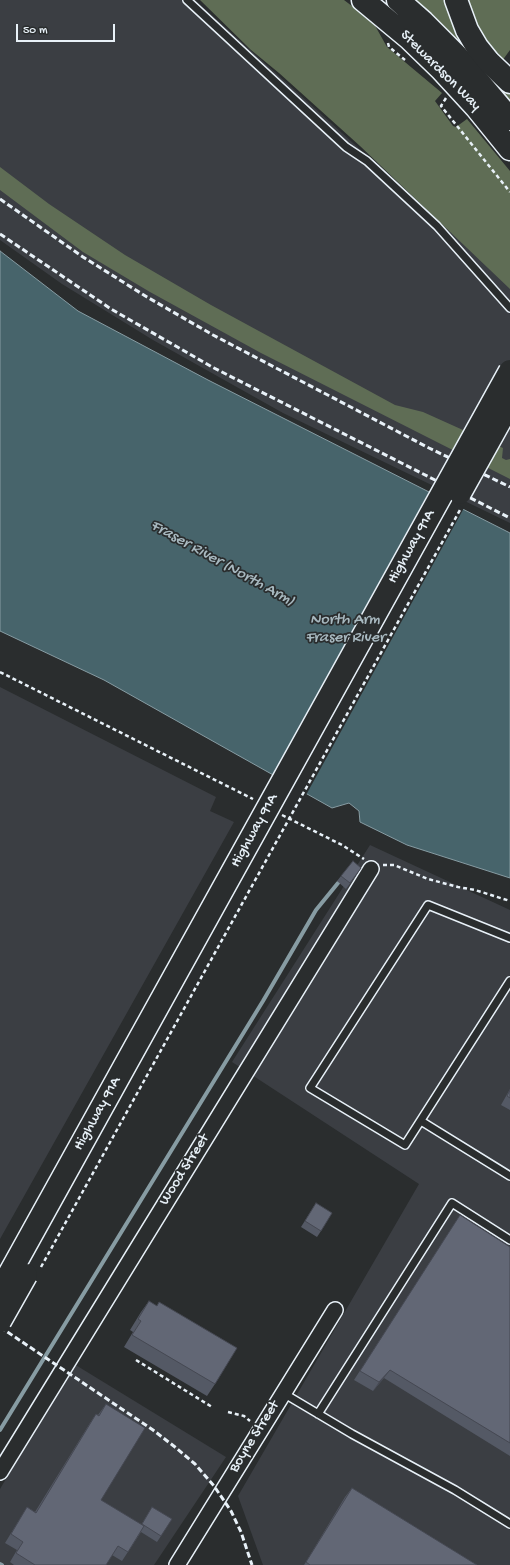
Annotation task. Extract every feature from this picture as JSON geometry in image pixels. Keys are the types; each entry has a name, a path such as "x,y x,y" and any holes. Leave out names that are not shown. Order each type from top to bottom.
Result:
{"main road":[{"name":"Stewardson Way","path":"363,0 410,39 441,69 476,107 510,149"},
{"name":"Stewardson Way","path":"398,0 423,22 457,56 510,119"},
{"path":"456,0 467,30 478,47 490,62 510,82"},
{"name":"Highway 91A","path":"0,1290 510,371"},
{"name":"Highway 91A","path":"0,1321 510,403"}],"street":[{"name":"Wood Street","path":"0,1472 372,869"},
{"name":"Boyne Street","path":"177,1565 282,1393 335,1310"}],"lane":[{"path":"187,0 346,147 367,161 437,226 510,308"},
{"path":"510,938 428,905 310,1088 405,1145 507,991 510,981"},
{"path":"421,1121 510,1176"},
{"path":"318,1414 452,1203 510,1240"},
{"path":"282,1393 454,1490 510,1524"}],"path":[{"path":"448,96 441,106 510,192"},
{"path":"39,1271 461,509"},
{"path":"0,672 253,800"},
{"path":"281,814 359,855 372,869 385,864 394,865 428,879 458,888 475,890 510,901"},
{"path":"136,1360 212,1407"},
{"path":"228,1412 244,1416 250,1420"}],"shaded area":[{"path":"0,0 195,0 510,285 510,523 283,413 153,340 62,284 0,240"},
{"path":"0,687 216,797 210,811 234,822 0,1239"},
{"path":"370,845 510,910 510,1565 263,1565 238,1496 419,1184 232,1062"},
{"path":"74,1364 226,1457 154,1565 0,1565 0,1489"}],"green space":[{"path":"200,0 344,0 373,22 387,47 442,93 435,101 453,126 456,127 467,119 510,171 510,289 360,146 279,73 251,50"},
{"path":"412,0 448,0 493,78 510,94 510,105"},
{"path":"467,0 510,0 510,50 502,61 479,31"},
{"path":"0,167 49,204 125,255 211,305 395,405 423,412 503,448 502,458 506,460 510,459 510,479 261,353 150,292 83,252 0,190"}],"water":[{"name":"North Arm Fraser River","path":"0,251 78,311 208,380 510,533 510,878 407,845 360,822 359,811 349,803 332,808 104,680 0,631"}],"pier":[{"path":"430,490 464,508 306,795 272,776"}],"building":[{"path":"353,861 361,868 350,883 341,876"},
{"path":"510,1090 510,1098 507,1096"},
{"path":"316,1203 332,1213 321,1231 305,1221"},
{"path":"460,1215 510,1247 510,1443 390,1370 379,1382 360,1371"},
{"path":"149,1301 157,1306 159,1302 237,1348 215,1384 132,1335 141,1321 138,1319"},
{"path":"106,1404 145,1428 101,1500 144,1526 128,1552 118,1546 106,1565 35,1565 16,1553 23,1542 11,1534 27,1507 36,1513 96,1414 99,1416"},
{"path":"352,1488 477,1565 310,1565 306,1562"},
{"path":"152,1507 172,1519 161,1536 142,1524"}],"waterway":[{"path":"0,1430 263,1001 316,910 338,883"}],"railway":[{"path":"0,199 83,257 147,297 213,335 429,448 510,487"},
{"path":"0,234 111,309 214,368 510,518"},
{"path":"0,1327 153,1430 195,1464 214,1486 231,1511 241,1532 252,1565"}],"water label":[{"name":"Fraser River (North Arm)","path":"222,564"}]}
